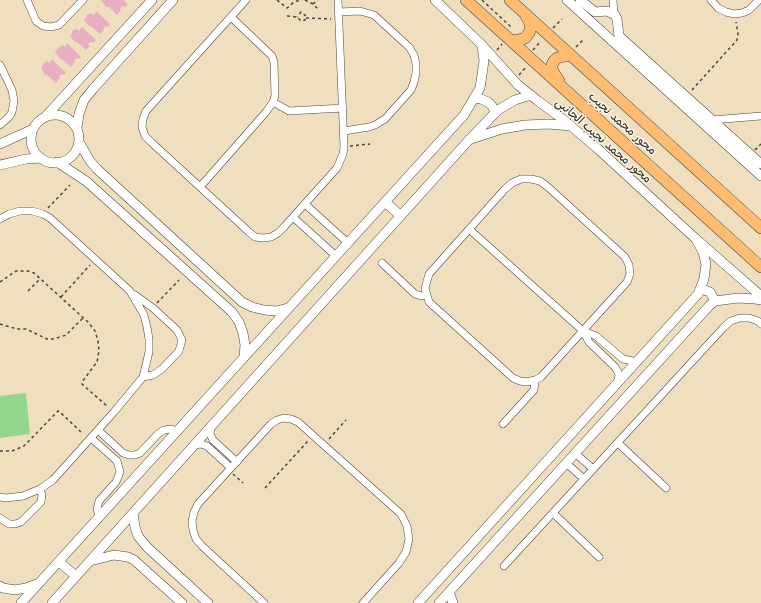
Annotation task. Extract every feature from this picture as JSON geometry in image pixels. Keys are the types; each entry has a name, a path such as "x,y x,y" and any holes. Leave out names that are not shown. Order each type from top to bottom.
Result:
{"main road":[{"name":"محور محمد نجيب","path":"466,0 761,267"},
{"name":"محور محمد نجيب","path":"510,0 761,228"},
{"path":"509,39 519,40 525,38 529,33 531,27 529,21 521,10"},
{"path":"564,89 552,70 552,65 557,58 569,55"}],"street":[{"path":"27,0 36,21 43,26 51,28 58,25 83,0"},
{"path":"45,117 59,115 66,117 73,122 77,128 79,142 76,150 65,160 49,162 41,158 35,152 32,145 31,137 33,129 152,0"},
{"path":"77,128 79,114 84,100 174,0"},
{"path":"245,0 146,111 142,127 145,136 249,232 255,237 263,238 271,237 278,233 293,218 341,162 344,147 344,131 338,0"},
{"name":"محور محمد نجيب الجانبى","path":"435,0 482,45 514,81 571,126 761,296"},
{"path":"566,0 726,139 761,164"},
{"path":"580,0 591,10 600,12 607,11 614,14"},
{"path":"613,0 614,14 617,19 619,36 712,120 726,139 761,176"},
{"path":"712,0 718,8 734,14 749,10 759,0"},
{"path":"339,15 360,11 374,15 409,47 414,55 416,64 414,82 410,90 385,119 380,123 369,127 344,131"},
{"path":"592,23 594,16 600,12"},
{"path":"200,187 266,112 275,96 274,62 272,56 231,17"},
{"path":"607,36 614,34 617,28"},
{"path":"21,603 464,115 480,88 484,61 482,45"},
{"path":"0,65 12,90 14,101 12,112 0,125"},
{"path":"52,603 495,112 515,100 531,95"},
{"path":"475,98 488,102 495,112"},
{"path":"273,102 289,111 343,108"},
{"path":"712,120 761,116"},
{"path":"468,141 490,132 513,126 549,124 571,126"},
{"path":"0,144 33,129"},
{"path":"79,142 90,161 98,169 242,302 252,307 264,310 276,311 288,308"},
{"path":"0,165 26,159 41,158"},
{"path":"57,162 86,182 232,312 239,322 243,334 245,345 244,357"},
{"path":"521,179 540,181 554,192 625,256 629,265 630,274 627,282 541,377 527,382 513,378 430,302 426,295 425,288 429,274 505,189 512,183 521,179"},
{"path":"385,202 401,216"},
{"path":"304,204 348,243"},
{"path":"0,219 9,214 20,211 32,211 50,218 130,291 153,308 177,330 182,340 179,350 162,369 153,375 142,377"},
{"path":"293,218 336,256"},
{"path":"470,229 583,331 589,342 615,366 619,374 618,382"},
{"path":"418,603 698,294 704,279 706,264 703,252 696,239"},
{"path":"382,264 415,294 421,296 426,295"},
{"path":"701,289 710,292 715,301"},
{"path":"0,497 6,498 23,496 40,490 53,480 114,412 142,377 149,352 148,327 138,303 130,291"},
{"path":"439,603 715,301 738,298 761,300"},
{"path":"504,566 731,321 740,318 749,318 758,321 761,324"},
{"path":"583,331 596,336 623,358 637,362"},
{"path":"503,424 534,390 535,380"},
{"path":"264,603 196,539 193,530 193,517 198,504 271,424 277,420 291,418 313,435 401,514 407,526 409,539 406,552 400,563 363,603"},
{"path":"210,427 210,434 213,440 237,462"},
{"path":"98,430 123,453 135,455 140,453 158,434 164,430 178,430"},
{"path":"90,439 117,461 120,472 116,482 99,501 97,509 99,517"},
{"path":"618,443 666,488"},
{"path":"194,445 201,444 207,446 230,469"},
{"path":"575,453 593,469"},
{"path":"566,463 584,479"},
{"path":"522,489 533,499"},
{"path":"0,518 9,524 21,522 40,502 42,495 40,490"},
{"path":"133,513 134,527 138,536 147,547 208,603"},
{"path":"553,513 599,557"},
{"path":"90,561 114,556 128,557 134,560 182,603"},
{"path":"58,562 76,576"},
{"path":"0,586 15,590 39,583"},
{"path":"449,592 453,603"}],"path":[{"path":"277,0 288,8 294,2 300,0"},
{"path":"305,0 314,4 318,9"},
{"path":"314,4 318,0"},
{"path":"298,17 299,13 303,13 306,18"},
{"path":"686,97 737,40 738,34 734,14"},
{"path":"287,16 298,17 301,21 305,20 306,18 339,15"},
{"path":"491,56 509,39"},
{"path":"569,55 584,39"},
{"path":"514,81 532,60"},
{"path":"344,147 370,144"},
{"path":"43,214 70,185"},
{"path":"61,297 95,260"},
{"path":"0,282 16,271 22,270 34,273 61,297 95,331 99,351 97,362 82,384 114,412"},
{"path":"28,291 40,279"},
{"path":"153,308 179,280"},
{"path":"0,324 17,329 26,329 47,339 54,339 66,335 83,318"},
{"path":"0,451 12,451 24,446 58,411 90,439"},
{"path":"324,445 346,420"},
{"path":"265,488 313,435"},
{"path":"230,469 243,483"}],"green space":[{"path":"26,393 30,434 0,438 0,396"}],"building":[{"path":"101,0 124,0 128,5 125,7 122,6 117,15 109,7 106,7"},
{"path":"96,11 110,24 108,27 105,26 103,29 104,30 100,34 89,26 84,20 89,13 94,15"},
{"path":"82,27 96,40 94,43 91,42 88,44 90,46 86,50 75,42 70,36 74,29 79,31"},
{"path":"67,43 81,57 79,59 76,58 71,67 60,59 55,52 62,45 65,47"},
{"path":"52,59 66,73 64,75 61,74 56,83 45,75 41,68 45,62 46,63 47,61 50,63"}]}
